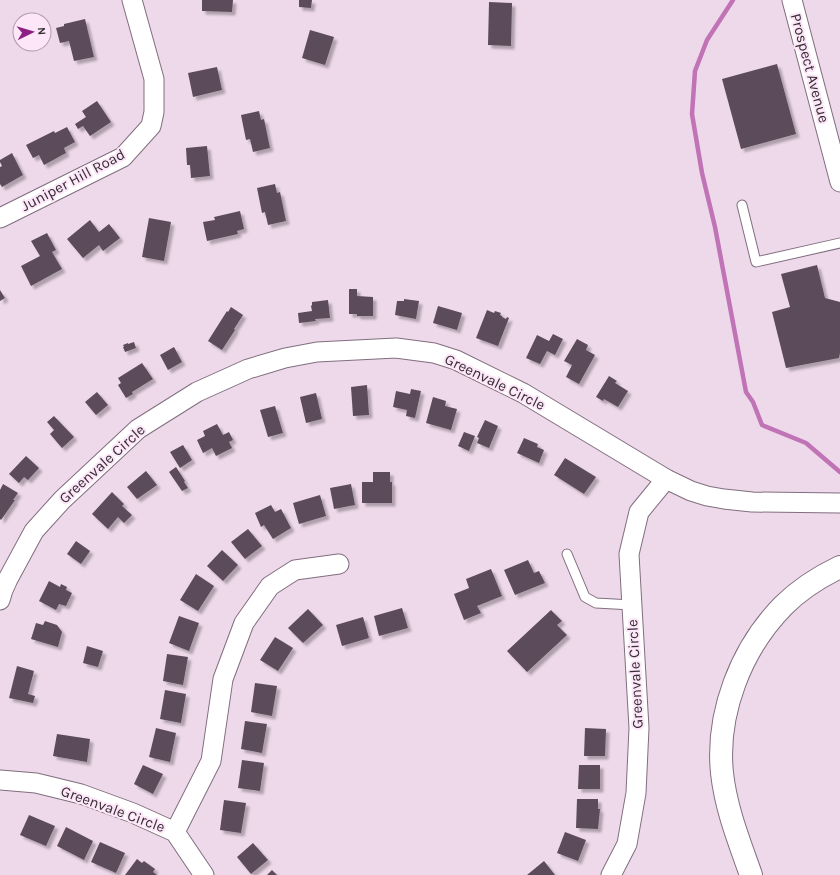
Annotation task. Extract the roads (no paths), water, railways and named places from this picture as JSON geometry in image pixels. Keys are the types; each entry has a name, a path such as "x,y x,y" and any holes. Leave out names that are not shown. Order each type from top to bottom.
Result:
{"highway":[{"path":"750,875 729,813 721,757 725,716 732,689 743,663 754,644 774,616 793,597 815,580 840,567"}],"street":[{"name":"Juniper Hill Road","path":"0,218 123,157 151,126 154,112 154,79 132,0"},
{"name":"Prospect Avenue","path":"792,0 840,182"},
{"name":"Greenvale Circle","path":"0,600 4,579 34,530 62,500 138,429 197,392 248,369 285,358 317,352 396,348 434,353 456,360 524,393 666,479 691,491 724,500 752,502 840,503"},
{"name":"Greenvale Circle","path":"611,875 627,844 636,793 639,728 629,554 639,512 666,479"},
{"path":"175,832 211,761 223,679 244,624 270,586 295,570 339,564"},
{"name":"Greenvale Circle","path":"0,780 36,783 80,794 133,813 175,832 204,875"}],"lane":[{"path":"742,205 756,262 840,243"},
{"path":"567,554 585,597 596,603 632,605"}],"waterway":[{"path":"733,0 707,40 695,71 692,114 702,173 715,227 746,392 753,402 762,425 806,443 840,472"}]}
